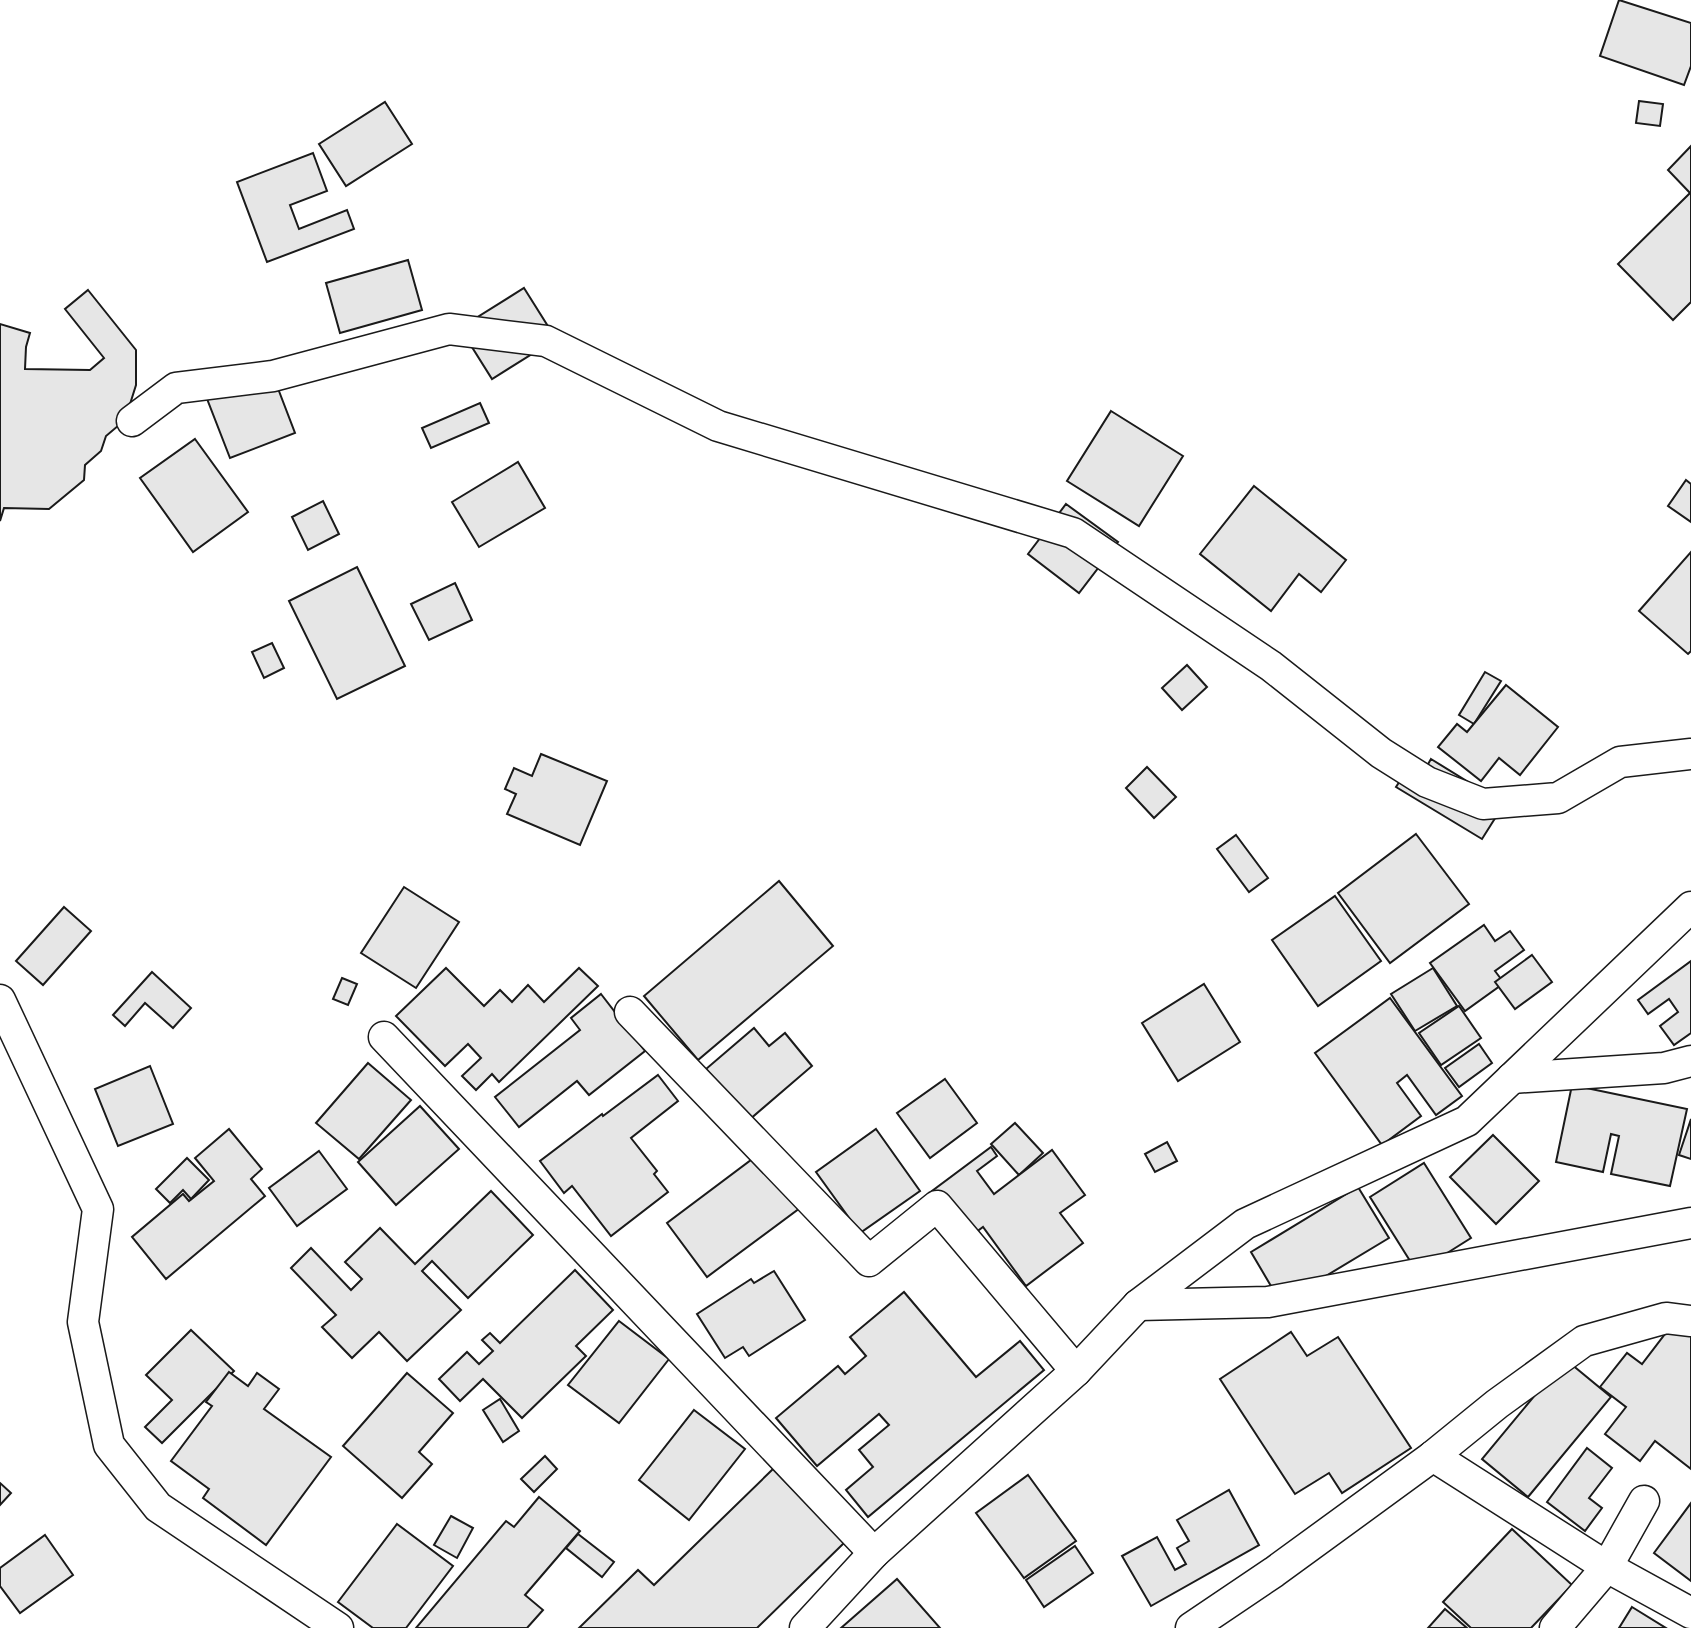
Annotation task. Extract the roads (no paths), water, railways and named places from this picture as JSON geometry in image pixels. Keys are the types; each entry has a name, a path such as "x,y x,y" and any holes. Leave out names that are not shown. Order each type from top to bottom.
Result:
{"street":[{"path":"132,421 176,388 273,376 449,329 546,341 718,426 1073,533 1270,666 1381,753 1427,782 1483,804 1558,798 1620,762 1691,754"},
{"path":"805,1628 874,1553 1076,1371 1138,1305 1245,1224 1468,1121 1691,907"},
{"path":"0,1000 98,1209 83,1322 109,1445 158,1507 338,1628"},
{"path":"631,1012 869,1261 937,1206 1076,1371"},
{"path":"384,1037 874,1553"},
{"path":"1512,1078 1664,1068 1691,1061"},
{"path":"1138,1305 1268,1302 1691,1223"},
{"path":"1191,1628 1274,1572 1433,1456 1496,1404 1584,1341 1666,1318 1691,1321"},
{"path":"1433,1456 1607,1567 1691,1613"},
{"path":"1555,1628 1607,1567 1644,1500"}]}
